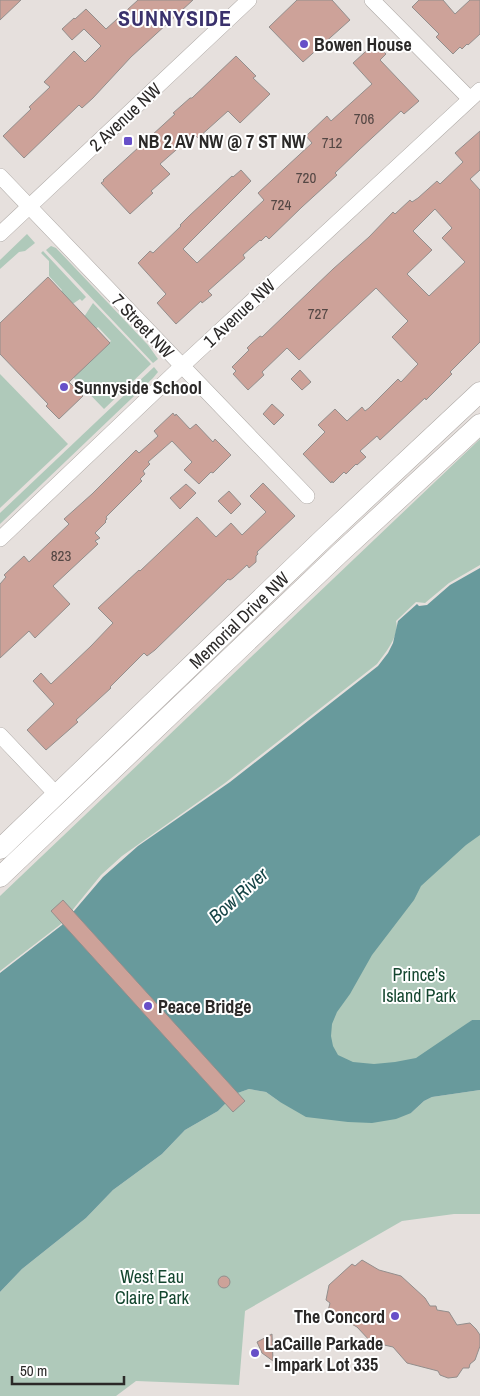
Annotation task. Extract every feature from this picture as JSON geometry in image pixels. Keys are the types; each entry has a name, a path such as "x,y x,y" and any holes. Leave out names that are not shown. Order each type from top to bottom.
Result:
{"main road":[{"name":"Memorial Drive NW","path":"0,849 324,538 480,392"},
{"name":"Memorial Drive NW","path":"0,877 339,554 480,424"}],"street":[{"name":"2 Avenue NW","path":"0,234 249,0"},
{"path":"372,0 475,94"},
{"name":"1 Avenue NW","path":"0,539 182,366 475,94"},
{"name":"7 Street NW","path":"0,176 307,496"},
{"path":"0,735 57,795"}],"green space":[{"path":"27,234 35,243 25,251 19,252 0,269 0,260"},
{"path":"51,246 56,248 148,345 158,359 153,363 46,250"},
{"path":"43,251 86,297 82,301 80,299 71,305 60,293 62,290 49,276 49,261 41,253"},
{"path":"93,303 151,364 104,409 73,377 111,341 98,327 95,330 84,317"},
{"path":"154,367 158,372 153,378 0,524 0,513"},
{"path":"0,374 68,444 0,508"},
{"path":"480,439 480,565 449,583 425,603 416,602 396,621 397,627 394,638 388,650 377,664 225,783 122,856 101,875 61,924 0,971 0,896"},
{"name":"Prince's Island Park","path":"480,828 480,1020 472,1020 414,1065 380,1069 341,1062 327,1041 329,1018 419,881"},
{"name":"West Eau Claire Park","path":"249,1089 266,1092 280,1102 411,1113 424,1101 432,1097 480,1090 480,1214 454,1214 402,1221 245,1311 239,1385 136,1381 116,1396 0,1396 0,1292 22,1269 86,1218 113,1190 162,1154 185,1130 218,1111 235,1094"}],"water":[{"name":"Bow River","path":"480,568 480,835 466,845 421,886 414,900 372,955 350,994 337,1012 332,1024 331,1036 333,1046 338,1055 353,1062 374,1064 395,1062 416,1058 472,1020 480,1020 480,1090 432,1097 424,1101 411,1113 396,1119 372,1123 306,1117 266,1092 249,1089 235,1094 218,1111 185,1130 162,1154 113,1190 86,1218 22,1269 0,1292 0,973 62,925 103,877 138,846 230,782 378,666 393,643 398,621 417,604 419,606 427,605 450,585"}],"building":[{"path":"0,0 21,0 0,20"},
{"path":"138,0 193,0 131,57 93,98 82,108 79,105 24,158 3,136 31,109 29,107 50,87 44,82 74,51 85,62 101,46 84,29 72,40 62,29 86,9 106,29"},
{"name":"Bowen House","path":"297,0 332,0 350,20 303,62 269,27"},
{"path":"419,0 443,0 455,14 470,0 480,0 480,34 468,45 462,49 460,47 453,54 436,37 439,34 412,7"},
{"path":"375,43 386,54 380,60 419,101 404,114 401,111 269,239 266,236 243,255 245,258 208,291 212,295 202,303 201,301 176,324 157,303 166,294 138,263 150,251 153,253 189,216 241,170 251,181 183,249 197,263 264,200 258,193 312,143 306,136 327,116 331,121 372,84 353,63"},
{"path":"236,56 256,76 253,78 270,94 240,123 228,111 198,138 196,136 187,145 184,143 160,164 170,174 130,214 101,183 103,180"},
{"path":"480,131 480,170 470,179 480,190 480,342 450,372 452,374 426,400 425,398 380,440 377,436 360,451 366,457 346,474 344,472 331,483 303,454 325,432 318,425 335,409 347,421 362,407 365,411 369,408 398,379 401,382 418,364 392,337 408,321 376,288 299,360 287,348 262,372 264,375 248,390 233,374 236,371 232,367 249,350 247,348 251,344 260,336 262,337 369,237 393,212 395,214 410,200 412,202 418,198 437,181 440,184 463,162 455,153","holes":["435,209 452,228 442,238 465,262 429,296 407,274 432,250 413,231"]},
{"path":"48,277 110,343 69,382 83,396 59,419 46,406 48,404 0,354 0,323"},
{"path":"300,370 311,382 302,390 291,379"},
{"path":"272,404 284,415 274,425 263,414"},
{"path":"173,413 190,429 196,424 213,442 215,439 231,455 199,484 184,470 192,462 172,441 148,462 150,464 143,471 145,474 140,479 142,481 106,517 106,522 95,533 100,538 95,541 98,544 53,586 70,604 35,638 29,631 0,658 0,584 6,577 4,575 24,556 29,562 69,524 64,519 136,450 139,453 158,436 154,431"},
{"path":"263,483 295,516 257,552 256,562 249,568 247,565 233,578 228,579 155,650 147,656 144,653 111,688 76,720 78,722 46,750 27,730 54,704 33,681 41,673 51,684 91,646 113,623 98,608 197,517 216,537 231,523 242,535 266,512 250,496"},
{"path":"186,484 196,493 180,509 170,498"},
{"path":"229,491 241,504 231,514 218,501"},
{"name":"Peace Bridge","path":"63,900 245,1101 233,1112 51,911"},
{"name":"The Concord","path":"362,1260 379,1270 401,1276 425,1298 430,1306 436,1306 437,1310 449,1312 457,1325 470,1323 476,1329 480,1335 480,1346 475,1360 470,1364 469,1368 463,1368 457,1377 448,1378 440,1375 438,1371 407,1363 393,1347 371,1342 357,1327 328,1311 330,1303 326,1300 329,1285 352,1264 355,1266"},
{"path":"226,1276 229,1277 229,1287 222,1288 219,1287 218,1280 219,1277"},
{"path":"272,1334 273,1361 262,1353 257,1342"}],"place":[{"name":"Bowen House","path":"304,44"},
{"name":"NB 2 AV NW @ 7 ST NW","path":"128,141"},
{"name":"Sunnyside School","path":"64,387"},
{"name":"Peace Bridge","path":"148,1006"},
{"name":"The Concord","path":"395,1316"},
{"name":"LaCaille Parkade - Impark Lot 335","path":"255,1353"}],"district":[{"name":"SUNNYSIDE","path":"175,18"}]}
